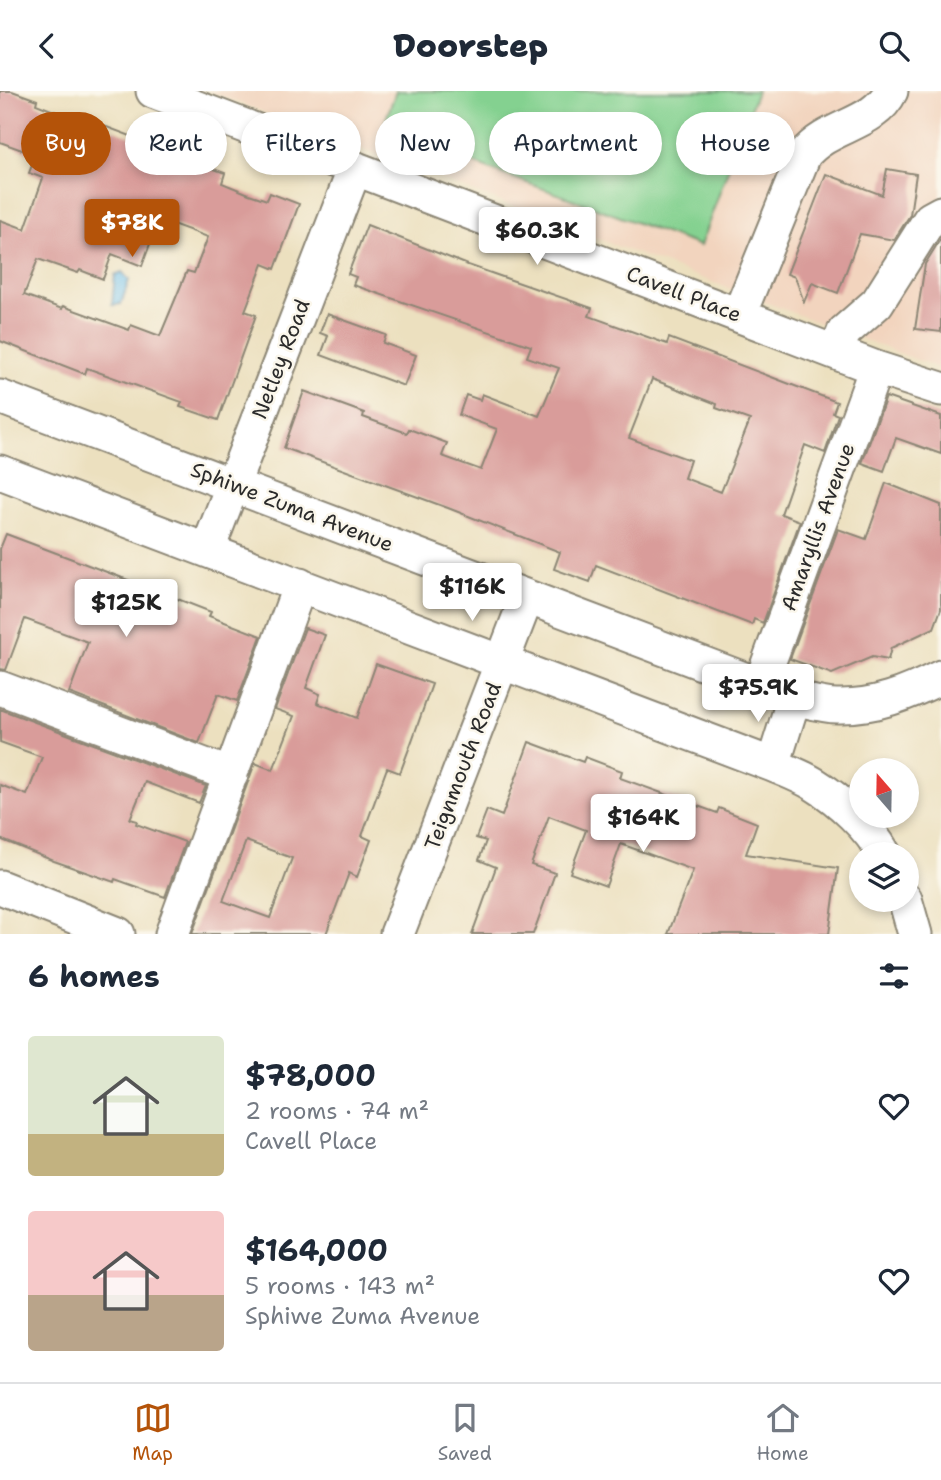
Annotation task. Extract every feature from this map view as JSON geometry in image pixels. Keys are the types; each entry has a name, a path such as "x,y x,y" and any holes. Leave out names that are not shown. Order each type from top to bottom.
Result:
{"street":[{"name":"Cavell Place","path":"153,91 241,125"},
{"path":"739,315 804,155 820,139 872,115 887,101 891,91"},
{"name":"Cavell Place","path":"361,170 876,368 941,389"},
{"name":"Netley Road","path":"208,549 352,175"},
{"path":"836,352 844,332 877,303 930,219 941,213"},
{"name":"Amaryllis Avenue","path":"760,686 876,368"},
{"name":"Sphiwe Zuma Avenue","path":"0,397 794,698 834,706 863,705 906,694 941,677"},
{"path":"0,472 208,549 503,665 774,765 812,783 833,797 876,842"},
{"path":"172,934 300,585"},
{"name":"Teignmouth Road","path":"397,934 527,597"},
{"path":"0,688 231,775"},
{"path":"774,765 794,698"},
{"path":"3,898 118,934"},
{"path":"909,912 915,934"}],"shaded area":[{"path":"208,91 941,91 941,369 430,175 475,175 475,112 375,112 375,154 361,149 361,112 263,112"}],"green space":[{"path":"396,91 757,91 749,112 676,112 676,175 726,175 700,246 505,175 662,175 662,112 489,112 489,169 475,164 475,112 388,112"}],"water":[{"path":"122,272 129,280 121,304 112,305 115,275"}],"building":[{"path":"0,91 12,91 37,100 36,104 56,112 21,112 21,150 0,142"},
{"path":"111,129 125,134 125,175 224,175 222,183 249,194 267,200 270,193 299,204 275,269 263,264 245,311 256,315 218,420 180,407 182,402 87,368 85,374 0,341 0,220 25,229 43,178 35,175 111,175","holes":["159,219 208,237 194,273 187,271 160,336 131,325 129,330 24,295 38,259 103,279 112,254 142,266"]},
{"path":"887,169 916,174 910,215 894,240 860,234 838,293 812,283 804,302 795,277 787,274 826,174 882,195"},
{"path":"367,225 468,265 592,308 589,316 667,344 669,338 837,402 833,413 838,415 825,453 805,445 781,514 800,521 763,623 754,619 752,625 596,565 590,582 554,569 560,552 284,448 304,391 364,413 363,417 407,433 409,429 447,443 442,456 481,470 497,429 459,415 466,395 480,400 482,394 539,416 559,368 527,357 531,346 353,285 356,277 348,274","holes":["652,379 717,404 716,408 750,420 721,492 684,478 690,460 629,438"]},
{"path":"941,238 941,332 915,329 925,264"},
{"path":"327,314 386,335 383,343 416,355 404,386 321,355 328,336 320,333"},
{"path":"886,397 941,416 941,454 896,438 884,471 862,463"},
{"path":"886,483 941,505 941,609 934,628 891,648 888,660 872,657 832,674 790,659 838,529 866,539"},
{"path":"6,534 211,612 209,616 261,636 237,701 218,694 199,743 69,693 88,642 25,619 6,670 0,669 0,549"},
{"path":"305,628 325,635 306,688 320,694 317,703 357,718 376,664 432,684 400,773 387,768 362,836 371,840 357,877 349,873 326,934 192,934 255,763 273,770 294,716 275,709","holes":["246,841 292,858 270,918 223,901"]},
{"path":"0,709 206,786 199,803 145,782 130,819 137,821 136,824 185,842 165,897 54,861 0,839 0,785 27,795 42,757 0,742"},
{"path":"529,742 583,762 585,757 622,771 620,778 717,813 719,808 757,823 746,854 838,868 829,934 668,934 693,870 621,844 606,886 570,873 586,830 549,816 531,865 555,873 533,934 472,934 496,867 479,860 486,841 476,838 487,810 502,816"}]}
